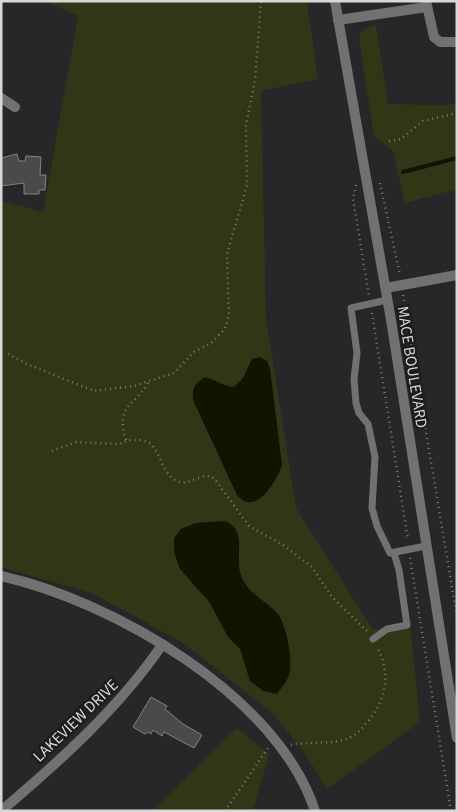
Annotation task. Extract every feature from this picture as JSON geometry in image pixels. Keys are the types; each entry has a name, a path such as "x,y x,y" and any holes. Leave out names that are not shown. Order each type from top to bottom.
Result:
{"street":[{"name":"MACE BOULEVARD","path":"335,1 388,300 457,738"},
{"path":"338,20 427,4 434,37 440,42 457,42"},
{"path":"1,98 15,106"},
{"path":"386,288 457,275"},
{"path":"1,576 46,588 91,605 162,645 210,679 252,714 281,747 297,768 314,811"},
{"name":"LAKEVIEW DRIVE","path":"1,811 122,698 162,645"}],"lane":[{"path":"388,300 350,308 357,353 354,390 359,413 368,424 374,446 374,518 390,553 426,546"},
{"path":"373,639 387,629 407,625 399,570 394,553"}],"path":[{"path":"8,354 94,390 134,386 174,373 194,352 211,343 225,329 229,314 227,254 247,186 246,125 256,80 261,1"},
{"path":"389,141 401,139 424,121 457,113"},
{"path":"379,180 414,351 457,617"},
{"path":"357,183 353,199 450,811"},
{"path":"126,440 123,429 123,414 128,403 144,390 149,382"},
{"path":"52,451 76,442 120,444 126,440 146,440 152,445 171,476 177,481 185,482 204,476 214,478 250,526 262,535 283,545 312,567 332,597 363,626 373,639 386,671 386,686 374,713 360,732 344,739 268,748 225,811"}],"green space":[{"path":"45,1 307,1 318,79 261,91 266,318 296,508 373,630 410,623 420,722 327,789 304,752 271,712 183,643 94,594 1,567 1,200 43,212 78,16"},
{"path":"376,25 388,104 447,105 457,103 457,189 405,203 393,151 374,136 359,37 364,30"},
{"path":"237,728 269,754 253,811 152,811"}],"shaded area":[{"path":"260,357 267,361 270,368 282,465 270,488 258,500 251,502 244,501 237,495 193,400 193,392 196,384 205,377 234,387 243,378 252,359"},
{"path":"225,521 237,531 240,570 245,584 277,613 286,633 290,652 290,669 287,680 277,694 263,691 250,681 240,649 228,637 210,603 180,569 174,552 174,538 181,529 196,523"}],"building":[{"path":"17,154 19,161 25,161 26,156 41,157 40,175 46,175 45,190 39,190 39,194 24,194 24,183 1,186 1,158"},
{"path":"151,697 167,706 165,709 183,724 202,735 194,748 164,732 162,736 153,730 151,734 148,732 145,734 133,727"}],"waterway":[{"path":"403,172 457,158"}]}
